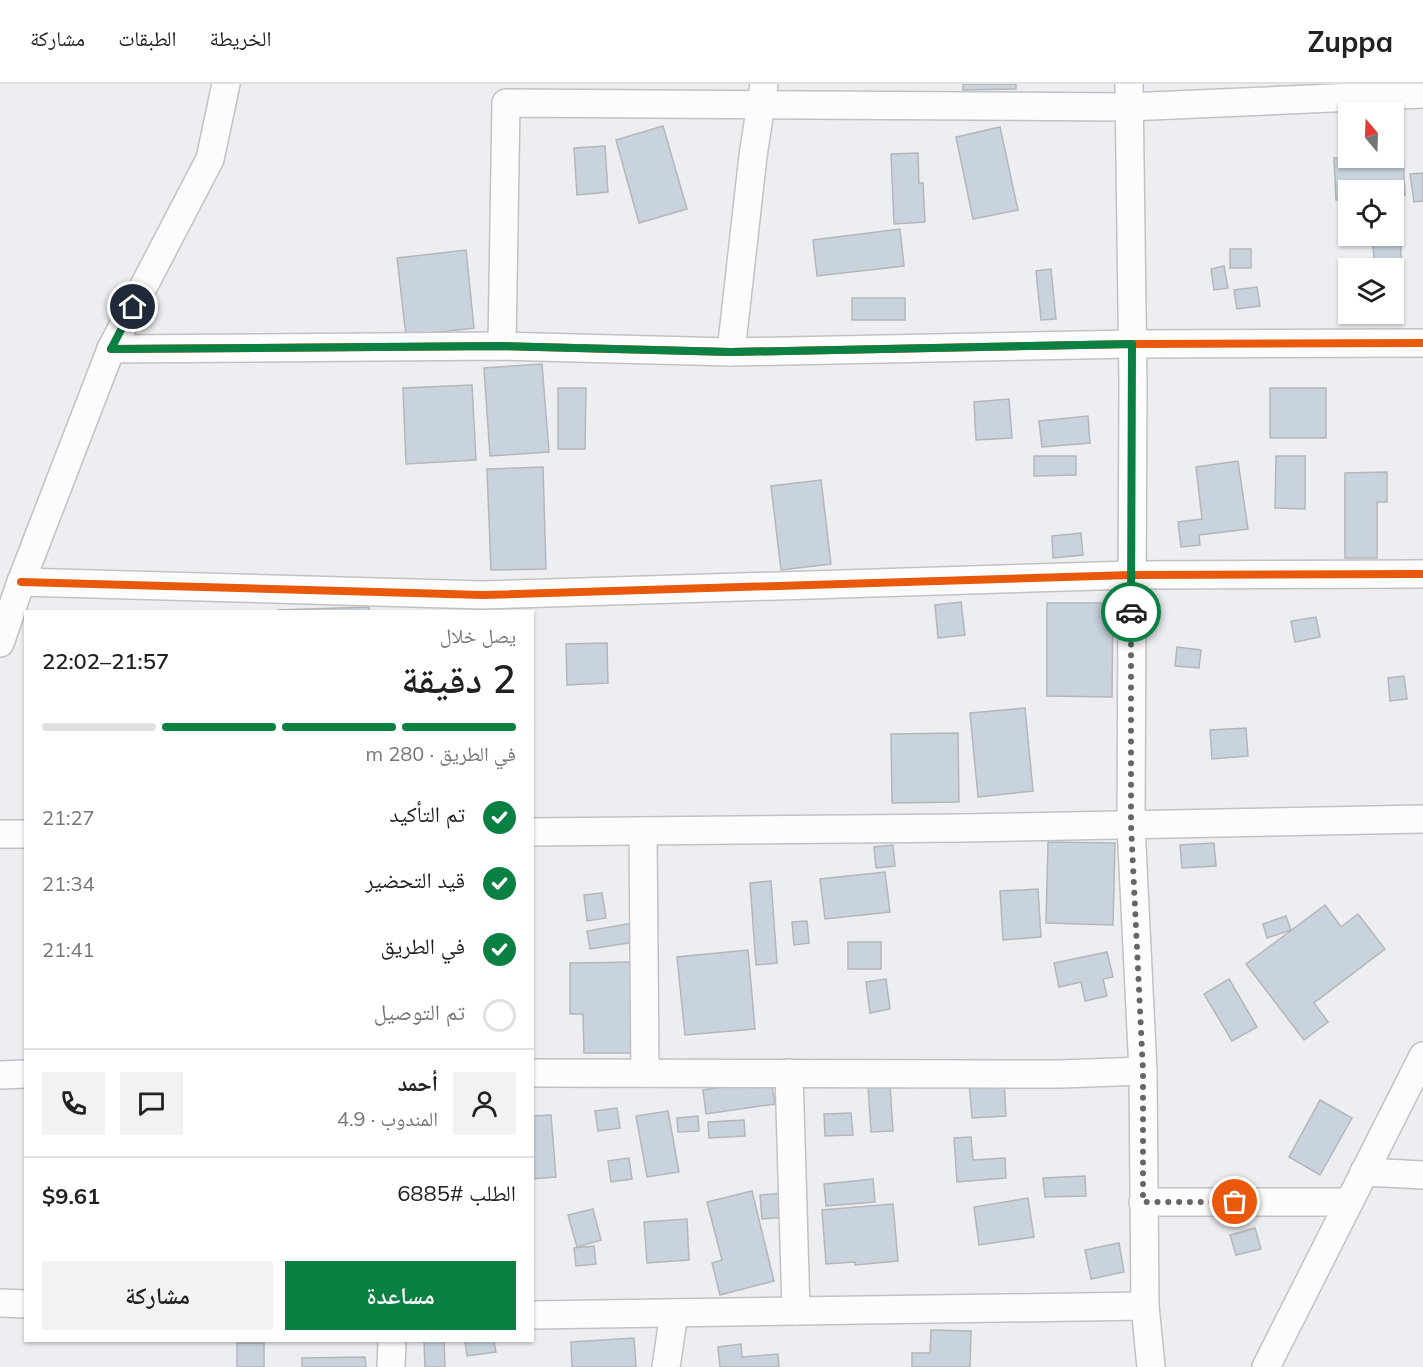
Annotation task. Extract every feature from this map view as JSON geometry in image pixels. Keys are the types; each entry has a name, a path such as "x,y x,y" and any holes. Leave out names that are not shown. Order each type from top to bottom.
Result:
{"street":[{"path":"0,643 21,582 111,349 210,159 226,84"},
{"path":"502,346 506,103 763,93 1129,95 1413,91"},
{"path":"731,352 753,156 763,93"},
{"path":"1129,95 1132,344 1131,825 1143,1071 1145,1306 1151,1367"},
{"path":"111,349 502,346 731,352 1132,344 1423,343"},
{"path":"21,582 372,601 483,595 1131,575 1423,574"},
{"path":"534,832 1423,819"},
{"path":"643,831 645,1073"},
{"path":"0,834 24,834"},
{"path":"1266,1367 1423,1056"},
{"path":"534,1073 1061,1074 1143,1071"},
{"path":"0,1075 24,1074"},
{"path":"789,1074 796,1311"},
{"path":"1364,1172 1423,1175"},
{"path":"1143,1202 1349,1202"},
{"path":"0,1303 24,1304"},
{"path":"534,1315 1145,1306"},
{"path":"666,1367 674,1313"},
{"path":"392,1342 392,1367"}],"building":[{"path":"963,84 1016,84 1016,89 963,90"},
{"path":"663,126 687,209 639,223 616,140"},
{"path":"1000,127 1018,210 973,219 956,137"},
{"path":"605,146 608,192 577,195 574,148"},
{"path":"918,153 919,183 923,183 925,222 894,224 891,154"},
{"path":"1334,158 1338,158 1338,168 1404,168 1405,195 1404,180 1338,180 1338,200 1336,200"},
{"path":"1423,173 1423,201 1414,202 1410,174"},
{"path":"900,229 904,266 817,276 813,240"},
{"path":"1373,246 1400,246 1401,258 1374,258"},
{"path":"1230,249 1251,249 1251,268 1230,268"},
{"path":"466,250 474,328 406,336 397,258"},
{"path":"1224,266 1228,288 1214,290 1211,269"},
{"path":"1051,269 1056,319 1041,320 1036,271"},
{"path":"1257,287 1260,306 1237,309 1234,290"},
{"path":"852,298 905,298 905,320 852,320"},
{"path":"542,364 549,452 490,456 484,368"},
{"path":"472,385 476,460 406,464 403,388"},
{"path":"558,388 586,388 585,449 558,449"},
{"path":"1270,388 1326,388 1326,438 1270,438"},
{"path":"1009,399 1012,438 976,440 974,402"},
{"path":"1088,416 1090,443 1042,447 1039,421"},
{"path":"1034,456 1076,456 1076,475 1034,476"},
{"path":"1276,456 1305,456 1305,509 1275,508"},
{"path":"1238,461 1248,529 1199,535 1200,545 1181,547 1178,522 1202,519 1196,467"},
{"path":"543,467 546,569 491,570 487,469"},
{"path":"1387,472 1387,502 1377,502 1377,558 1345,558 1345,473"},
{"path":"821,480 831,564 781,570 771,486"},
{"path":"1081,533 1083,555 1053,558 1052,536"},
{"path":"961,602 965,635 938,638 935,605"},
{"path":"1047,603 1113,603 1112,697 1047,696"},
{"path":"369,607 369,610 278,610"},
{"path":"1316,617 1320,637 1295,642 1291,621"},
{"path":"607,643 608,683 567,685 566,644"},
{"path":"1177,647 1201,650 1199,668 1175,666"},
{"path":"1404,676 1407,699 1390,701 1388,678"},
{"path":"1025,708 1033,791 978,797 970,713"},
{"path":"1246,728 1248,756 1212,759 1210,730"},
{"path":"958,733 959,802 892,803 891,734"},
{"path":"1048,842 1115,843 1113,925 1046,923"},
{"path":"1214,843 1216,866 1182,868 1180,845"},
{"path":"893,845 895,866 876,868 874,847"},
{"path":"885,872 890,912 825,919 820,879"},
{"path":"771,881 777,963 756,965 750,883"},
{"path":"1038,889 1041,937 1003,940 1000,891"},
{"path":"602,893 606,918 587,921 584,895"},
{"path":"1325,905 1341,927 1358,914 1385,949 1314,1003 1328,1022 1304,1040 1246,964"},
{"path":"1286,916 1291,930 1267,938 1263,924"},
{"path":"807,921 809,943 794,945 792,922"},
{"path":"632,923 635,942 590,949 587,931"},
{"path":"848,942 881,942 881,969 848,969"},
{"path":"748,950 755,1029 685,1035 677,957"},
{"path":"1107,952 1113,977 1103,979 1107,996 1085,1001 1081,982 1059,987 1054,963"},
{"path":"639,962 640,1053 584,1053 583,1014 570,1014 570,963"},
{"path":"886,979 890,1009 870,1013 866,982"},
{"path":"1229,979 1257,1027 1232,1041 1204,994"},
{"path":"771,1080 775,1104 706,1114 703,1090"},
{"path":"1004,1080 1006,1116 972,1118 969,1082"},
{"path":"890,1084 893,1131 871,1132 868,1086"},
{"path":"1320,1100 1352,1118 1320,1175 1289,1157"},
{"path":"617,1108 620,1128 598,1131 595,1111"},
{"path":"668,1111 679,1172 647,1177 636,1116"},
{"path":"851,1113 853,1135 825,1136 824,1114"},
{"path":"551,1115 556,1177 534,1179 534,1116"},
{"path":"698,1116 699,1131 678,1132 677,1118"},
{"path":"744,1120 745,1136 709,1138 708,1122"},
{"path":"971,1137 973,1160 1005,1158 1006,1178 957,1182 954,1138"},
{"path":"629,1158 632,1179 611,1182 608,1161"},
{"path":"1085,1176 1086,1196 1045,1197 1043,1178"},
{"path":"873,1179 875,1202 826,1206 824,1184"},
{"path":"752,1191 774,1281 720,1295 712,1263 722,1260 707,1202"},
{"path":"784,1193 786,1217 762,1219 760,1195"},
{"path":"1028,1198 1034,1237 979,1245 974,1207"},
{"path":"893,1204 898,1261 855,1265 855,1262 826,1264 822,1210"},
{"path":"593,1209 601,1240 577,1247 568,1215"},
{"path":"687,1219 689,1260 647,1263 644,1222"},
{"path":"1255,1228 1261,1249 1236,1255 1230,1235"},
{"path":"1119,1243 1124,1272 1091,1279 1085,1250"},
{"path":"594,1246 596,1264 576,1266 574,1248"},
{"path":"931,1330 971,1331 970,1367 912,1367 912,1353 930,1353"},
{"path":"634,1338 636,1367 572,1367 571,1342"},
{"path":"424,1342 444,1342 445,1367 425,1367"},
{"path":"465,1342 494,1342 496,1352 467,1356"},
{"path":"237,1343 264,1343 264,1367 237,1367"},
{"path":"741,1344 742,1357 778,1354 779,1367 720,1367 718,1347"},
{"path":"365,1357 366,1367 302,1367 302,1358"}],"cycle path":[{"path":"111,349 502,346 731,352 1132,344 1423,343"},
{"path":"21,582 483,595 1131,575 1423,574"}],"way so far":[{"path":"1131,612 1131,825 1143,1071 1143,1202 1235,1202"}],"route":[{"path":"133,307 111,349 502,346 731,352 1132,344 1131,612"}]}
